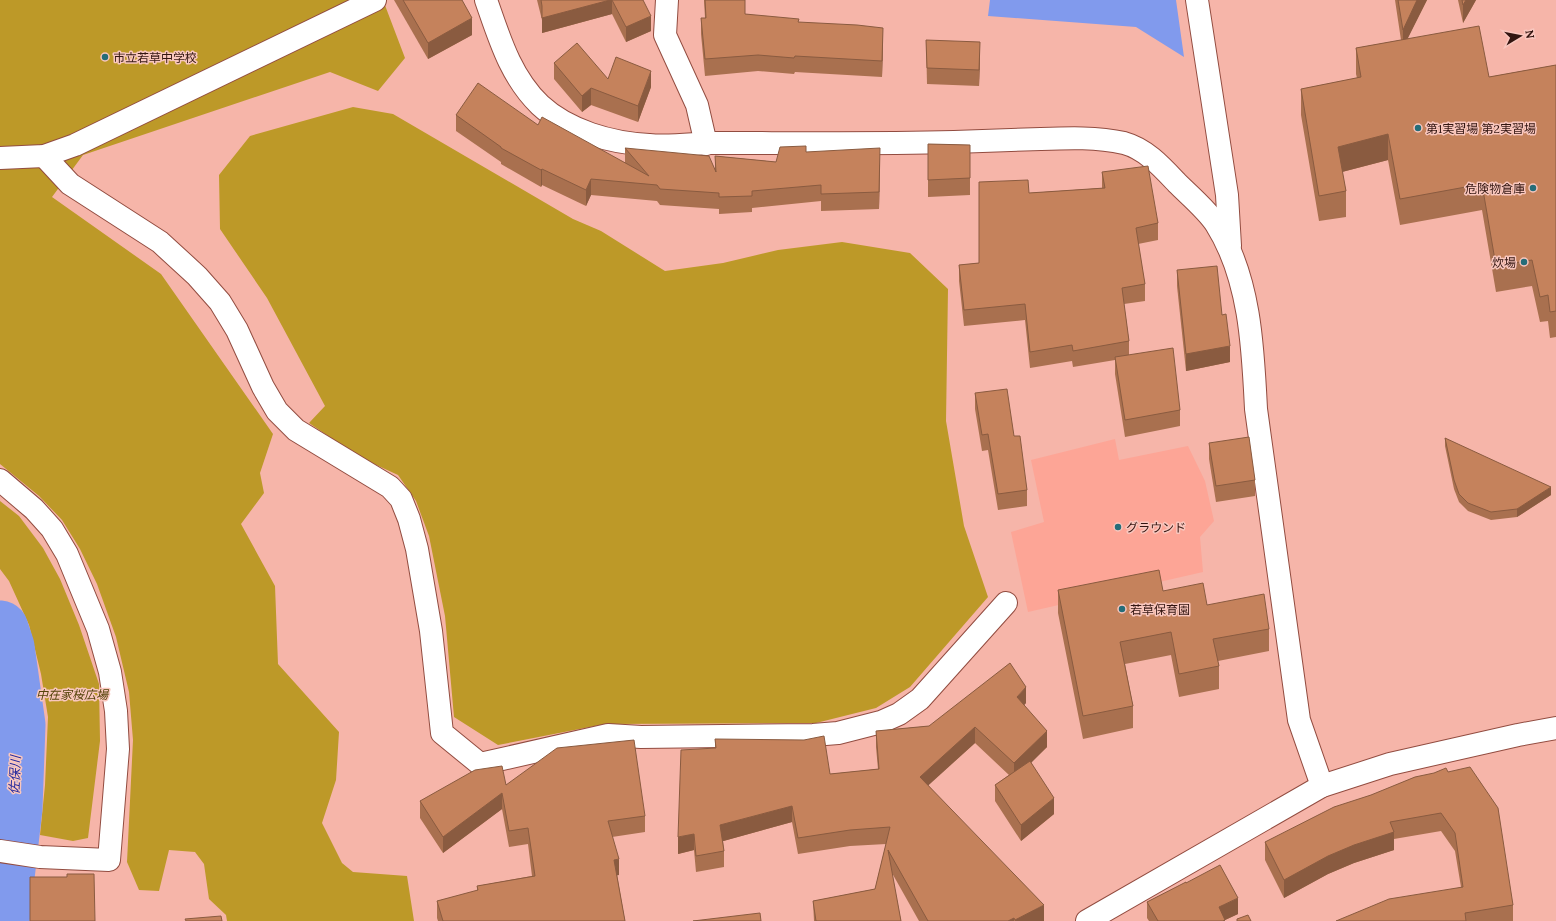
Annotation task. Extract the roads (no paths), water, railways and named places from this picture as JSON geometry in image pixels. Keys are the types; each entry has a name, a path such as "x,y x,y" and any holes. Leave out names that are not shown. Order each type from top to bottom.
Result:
{"street":[{"path":"0,158 44,156 75,145 375,0"},
{"path":"486,0 504,52 519,79 540,105 581,131 618,142 650,146 923,142 1066,138 1102,140 1125,144 1140,150 1158,163 1214,222 1230,251 1246,307 1254,364 1256,409 1299,720 1322,786"},
{"path":"667,0 664,35 697,105 706,144"},
{"path":"1197,0 1228,195 1230,251"},
{"path":"44,156 70,184 160,242 202,281 220,302 237,330 263,387 277,411 296,430 390,487 401,499 409,519 417,549 431,631 442,733 480,764 608,736 813,735 838,733 881,722 899,714 920,700 1006,603"},
{"path":"0,480 34,509 52,529 67,554 98,629 110,672 116,711 118,749 109,860 40,857 0,851"},
{"path":"1087,921 1322,786 1390,764 1518,735 1556,728"}],"water":[{"path":"990,0 1176,0 1184,57 1136,27 988,16"}],"waterway":[{"name":"佐保川","path":"0,629 6,647 17,725 14,808 1,921"}],"place":[{"name":"市立若草中学校","path":"105,57"},
{"name":"第1実習場 第2実習場","path":"1418,128"},
{"name":"危険物倉庫","path":"1533,188"},
{"name":"炊場","path":"1524,262"},
{"name":"グラウンド","path":"1118,527"},
{"name":"若草保育園","path":"1122,609"}],"park label":[{"name":"中在家桜広場","path":"72,694"}]}
